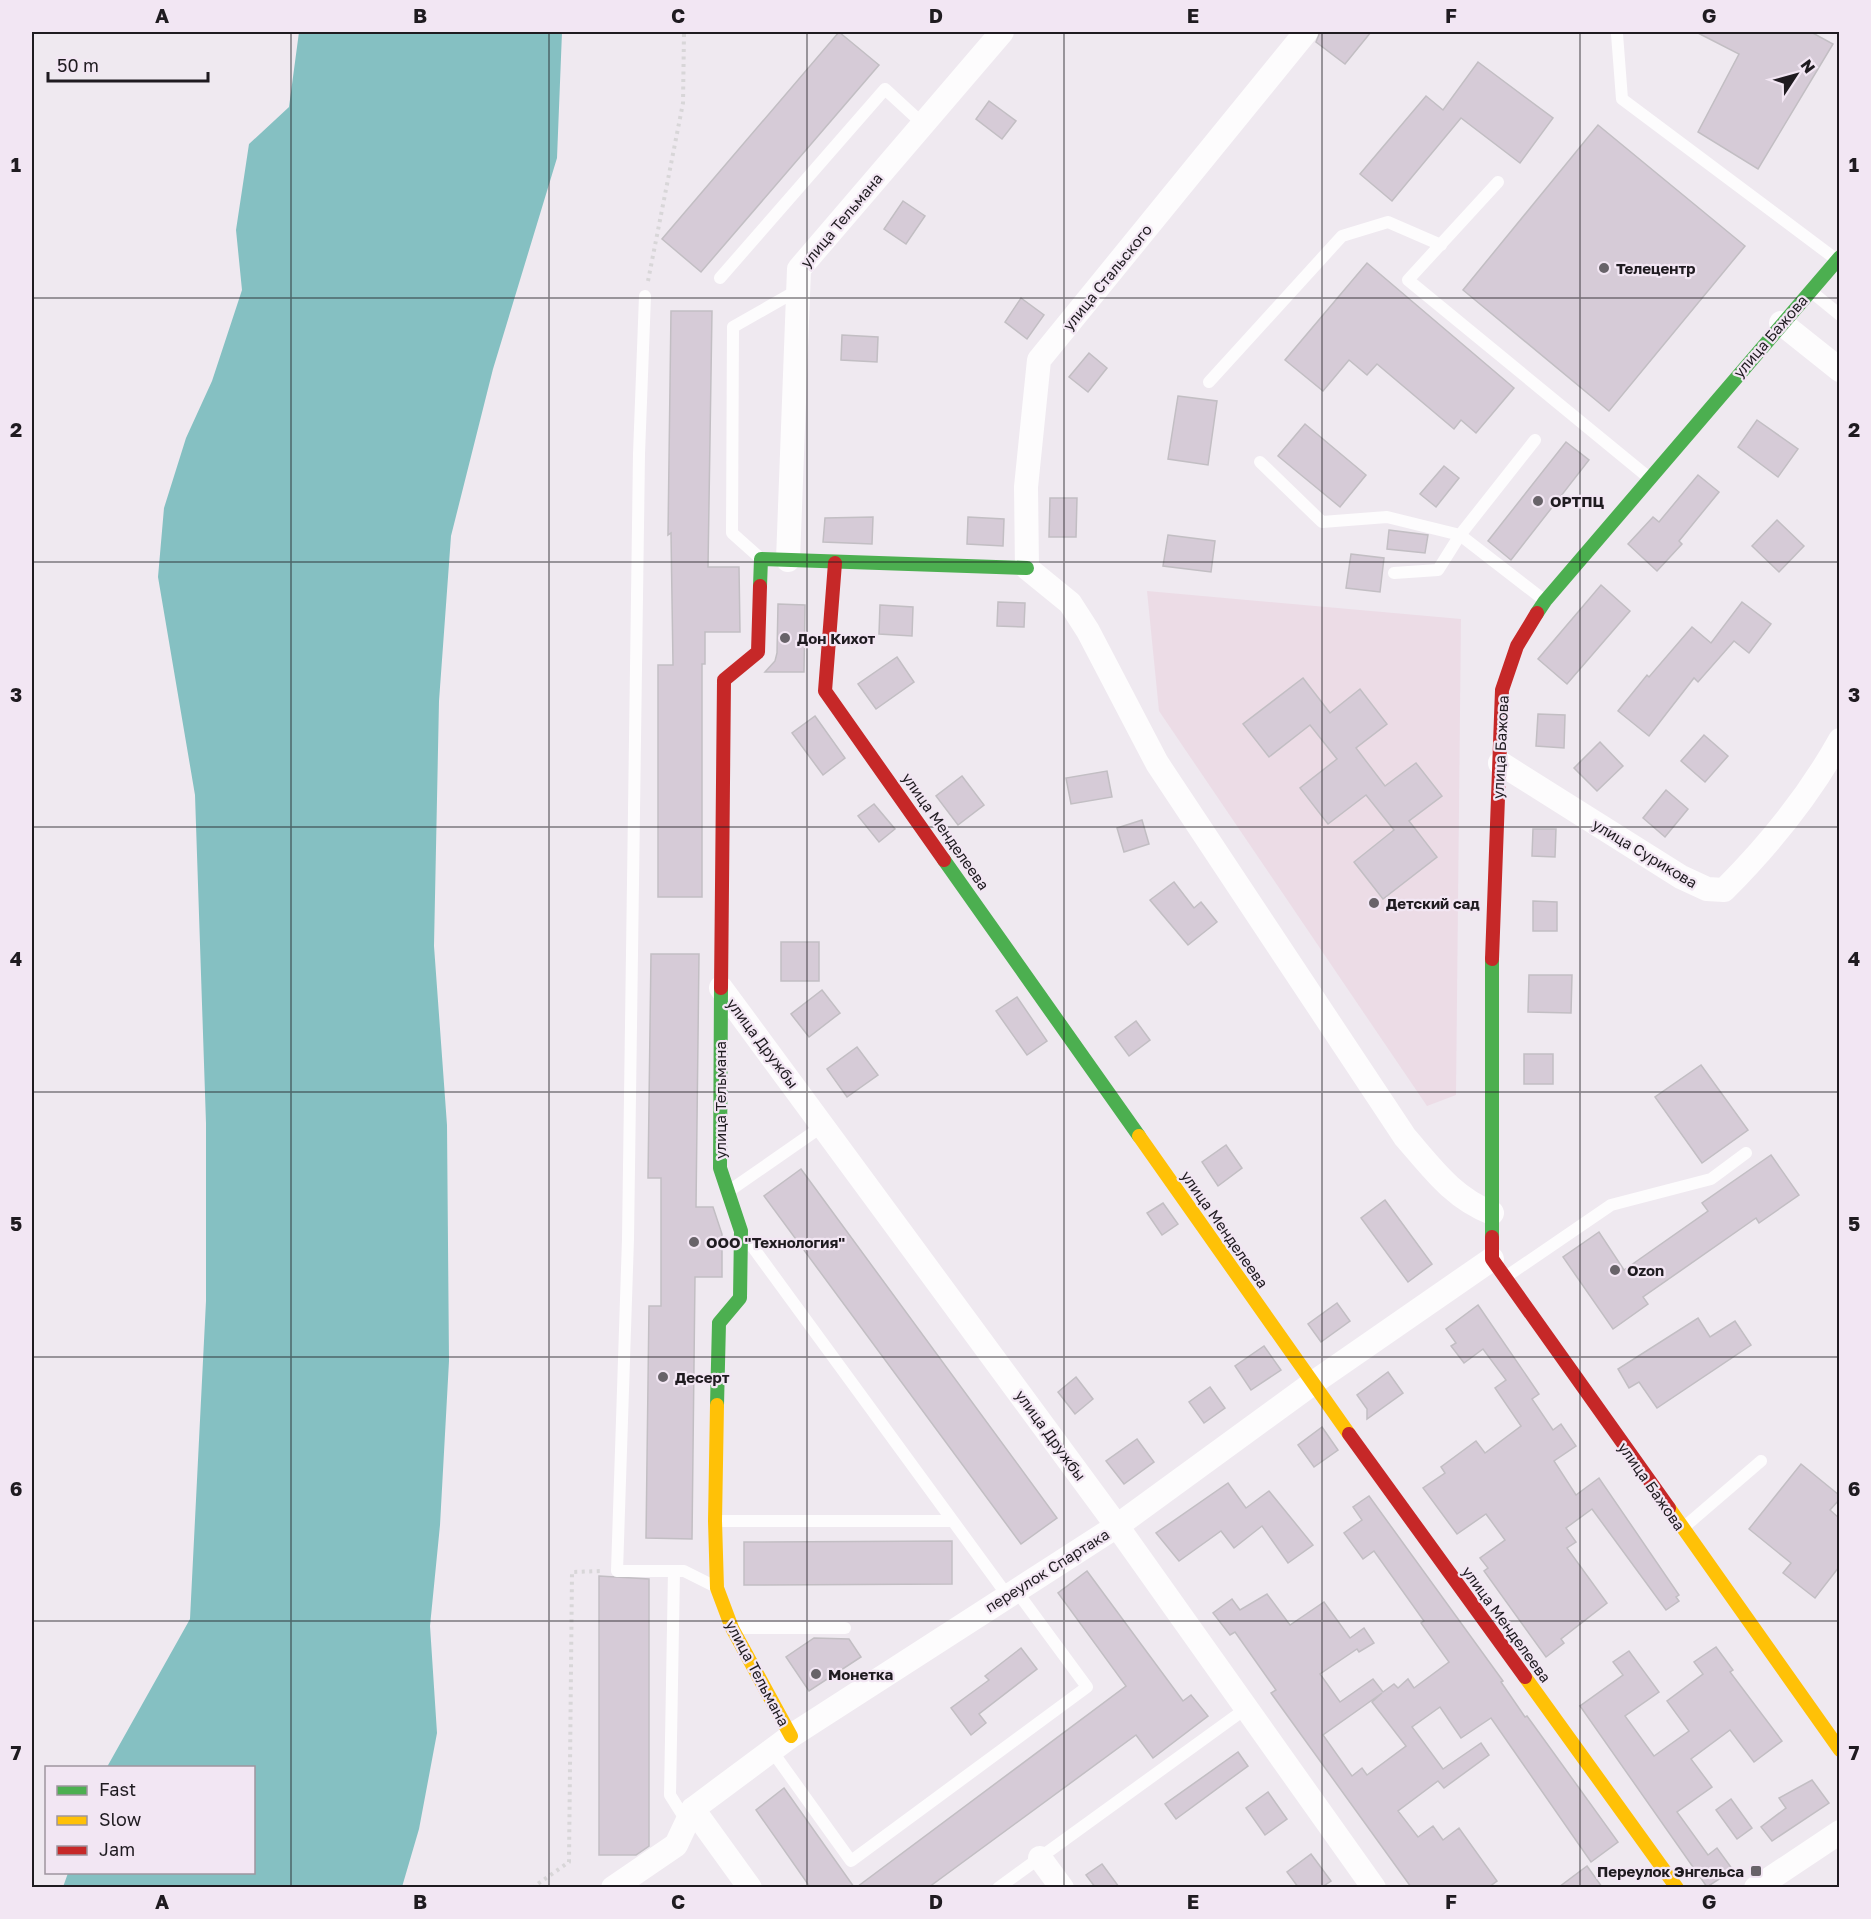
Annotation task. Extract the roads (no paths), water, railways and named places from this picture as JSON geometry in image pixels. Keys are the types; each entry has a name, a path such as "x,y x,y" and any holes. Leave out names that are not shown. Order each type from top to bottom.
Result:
{"street":[{"name":"улица Тельмана","path":"788,560 799,269 1002,32"},
{"name":"улица Стальского","path":"1027,568 1026,487 1039,360 1306,32"},
{"name":"улица Бажова","path":"1838,258 1545,601 1516,646 1502,690 1492,966 1492,1213 1499,1268 1839,1750"},
{"path":"1781,323 1839,370"},
{"name":"улица Тельмана","path":"761,559 758,652 724,680 720,1168 741,1231 740,1298 719,1323 715,1521 717,1588 732,1628 791,1736"},
{"path":"761,559 1027,568 1070,603 1088,631 1157,763 1405,1137 1452,1191 1474,1206 1492,1213"},
{"name":"улица Менделеева","path":"835,563 825,691 1314,1383 1677,1887"},
{"name":"улица Сурикова","path":"1500,763 1681,877 1707,889 1724,890 1744,869 1821,773 1839,740"},
{"name":"улица Дружбы","path":"721,988 1117,1526 1374,1887"},
{"name":"переулок Спартака","path":"613,1887 676,1845 690,1816 791,1736 1011,1592 1117,1526 1314,1383 1499,1268"},
{"path":"690,1816 750,1887"},
{"path":"1756,1887 1839,1832"},
{"path":"1040,1858 1062,1887"}],"lane":[{"path":"1617,34 1622,99 1838,258"},
{"path":"720,278 885,89 923,124"},
{"path":"1498,182 1408,280 1649,478"},
{"path":"1209,382 1342,236 1388,222 1441,245"},
{"path":"761,559 732,533 734,327 798,290"},
{"path":"1810,290 1839,315"},
{"path":"645,296 639,454 628,1239 617,1571 684,1570 717,1588"},
{"path":"1394,573 1438,570 1460,535 1535,440"},
{"path":"1260,462 1322,522 1387,517 1460,535 1545,601"},
{"path":"728,1191 824,1125"},
{"path":"1499,1268 1611,1205 1711,1179 1746,1154"},
{"path":"741,1231 951,1521 1086,1687 851,1860 772,1751"},
{"path":"1682,1529 1761,1461"},
{"path":"715,1521 951,1521"},
{"path":"674,1571 670,1795 690,1816"},
{"path":"732,1628 845,1628"},
{"path":"998,1887 1248,1707"}],"water":[{"path":"299,32 562,32 557,158 493,369 451,536 439,701 434,946 447,1125 449,1361 440,1525 430,1626 437,1733 419,1829 402,1887 63,1887 68,1874 255,1874 255,1766 108,1766 190,1619 206,1301 206,1123 195,795 158,577 164,508 186,438 212,381 242,290 236,230 249,144 289,107"}],"place":[{"name":"Телецентр","path":"1604,268"},
{"name":"ОРТПЦ","path":"1538,501"},
{"name":"Дон Кихот","path":"785,638"},
{"name":"Детский сад","path":"1374,903"},
{"name":"ООО \"Технология\"","path":"694,1242"},
{"name":"Ozon","path":"1615,1270"},
{"name":"Десерт","path":"663,1377"},
{"name":"Монетка","path":"816,1674"},
{"name":"Переулок Энгельса","path":"1756,1871"}]}
